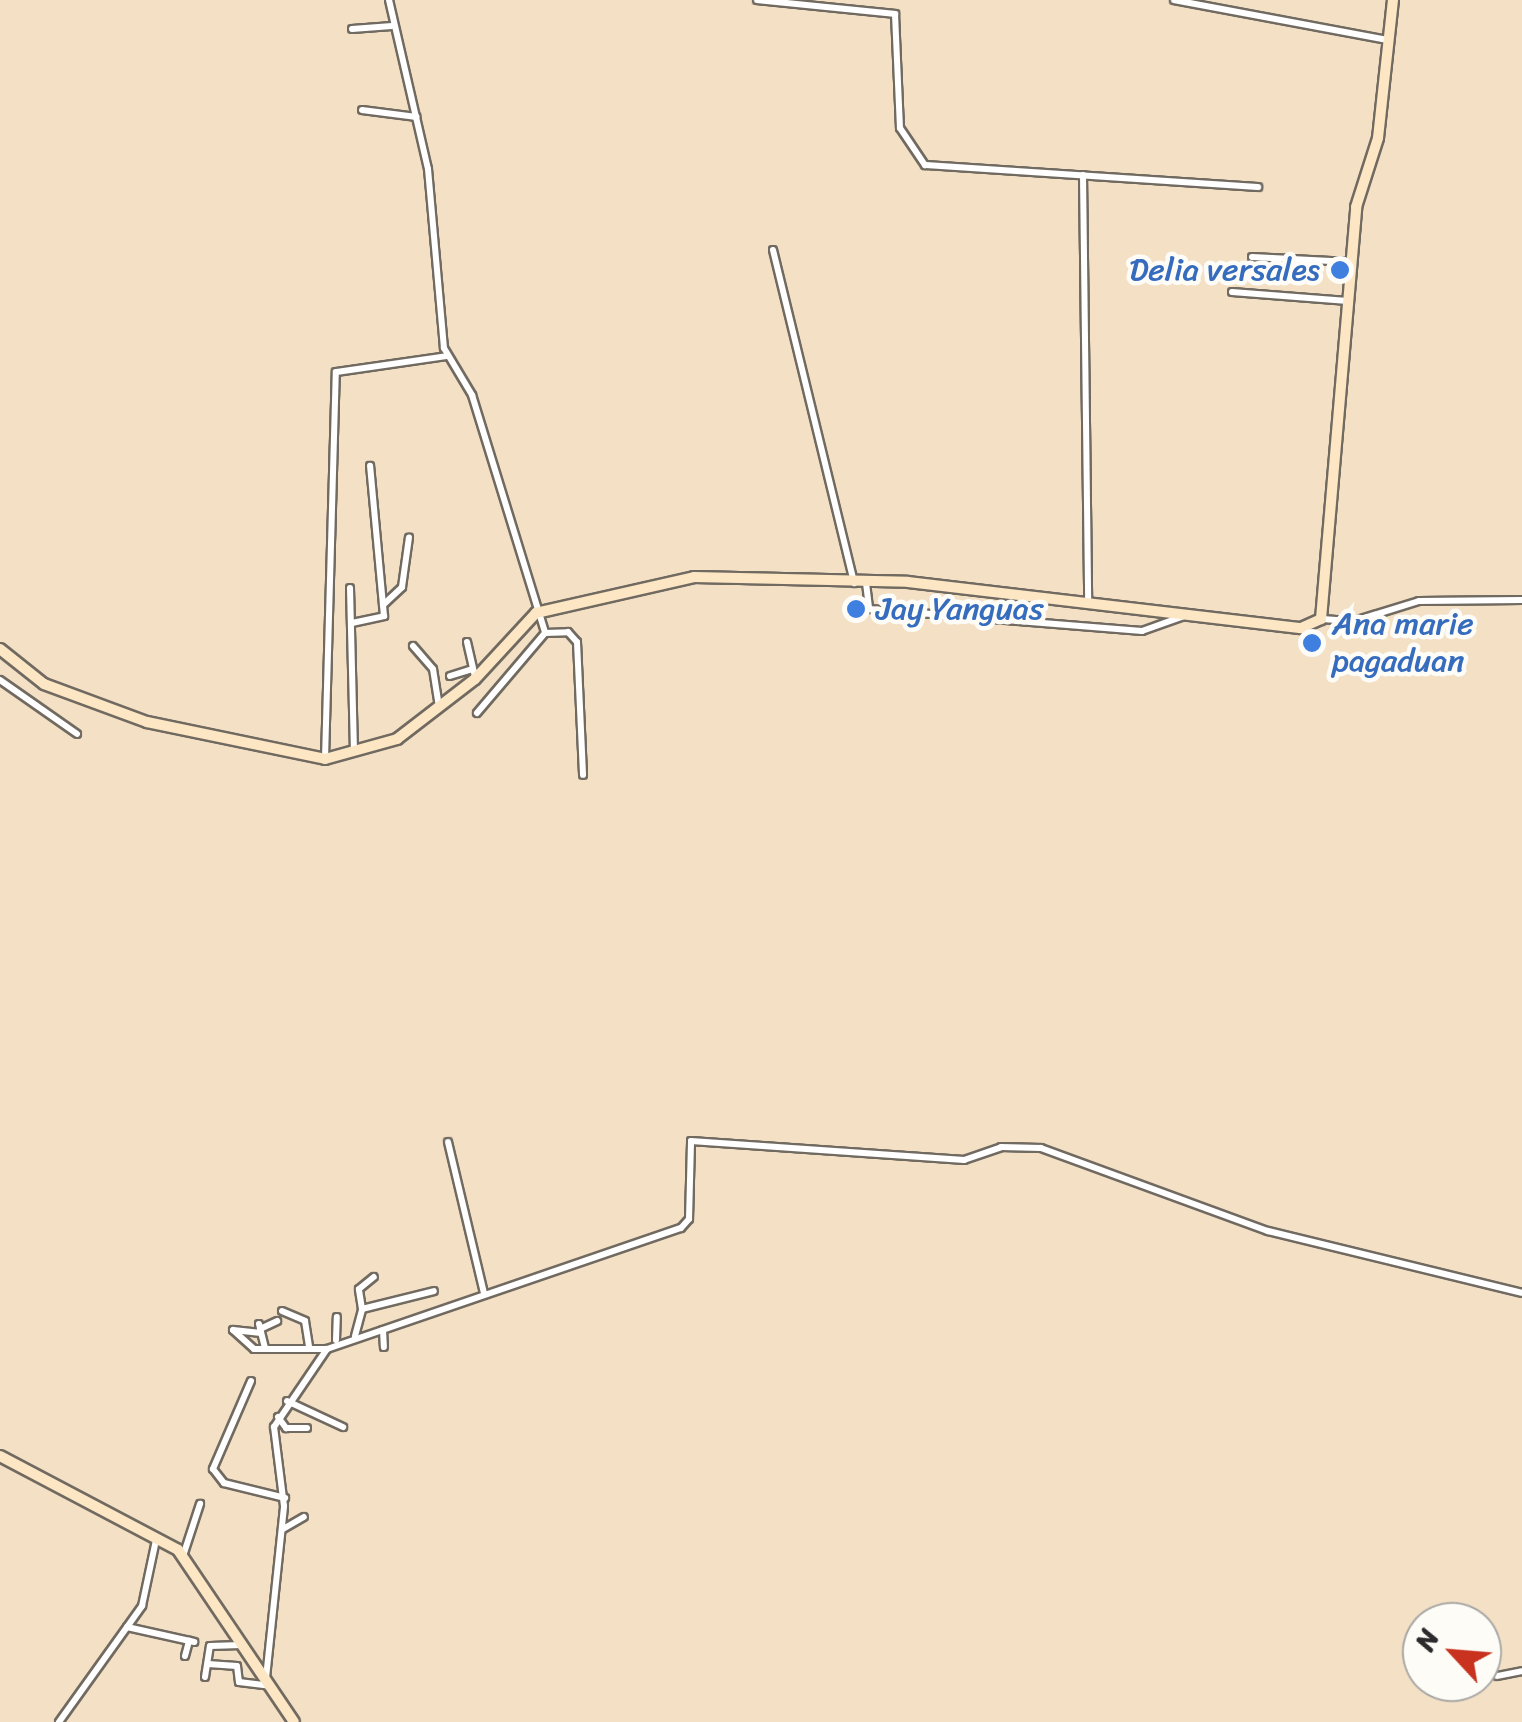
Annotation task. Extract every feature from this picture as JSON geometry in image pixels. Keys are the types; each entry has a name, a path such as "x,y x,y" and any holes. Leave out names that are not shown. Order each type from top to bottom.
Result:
{"street":[{"path":"388,0 417,118 447,356 472,395 536,613 545,632"},
{"path":"757,0 869,4 897,22 895,100 917,161 1258,187"},
{"path":"1174,0 1387,40"},
{"path":"1321,619 1356,206 1378,138 1394,0"},
{"path":"352,29 392,26"},
{"path":"362,110 417,118"},
{"path":"1084,175 1088,601"},
{"path":"773,250 860,584 874,610 1142,631 1185,615"},
{"path":"1252,256 1352,262"},
{"path":"1232,292 1348,300"},
{"path":"325,758 336,372 447,356"},
{"path":"352,623 382,622 370,466"},
{"path":"383,606 402,588 409,537"},
{"path":"0,650 44,684 147,722 325,758 397,739 439,706 536,613 717,575 1088,601 1268,628 1321,619 1354,621 1434,600 1522,600"},
{"path":"350,588 354,752"},
{"path":"477,714 545,632"},
{"path":"545,632 568,632 577,642 583,775"},
{"path":"467,642 474,674"},
{"path":"413,646 433,670 439,706"},
{"path":"450,676 474,674"},
{"path":"0,680 77,734"},
{"path":"268,1683 285,1498 277,1416 327,1349 336,1340 384,1330 685,1226 685,1144 701,1140 964,1160 1001,1147 1041,1148 1268,1231 1522,1293"},
{"path":"448,1142 484,1294"},
{"path":"355,1336 362,1309 359,1289 374,1276"},
{"path":"362,1309 434,1291"},
{"path":"282,1311 305,1321 309,1346"},
{"path":"336,1340 337,1317"},
{"path":"277,1321 260,1329 234,1330 246,1347 327,1349"},
{"path":"260,1329 264,1348"},
{"path":"384,1330 384,1347"},
{"path":"251,1381 214,1469 224,1483 285,1498"},
{"path":"288,1402 342,1427"},
{"path":"277,1416 286,1428 308,1428"},
{"path":"0,1456 183,1556 294,1722"},
{"path":"183,1556 200,1504"},
{"path":"282,1530 304,1517"},
{"path":"59,1722 142,1606 156,1539"},
{"path":"127,1626 191,1642 185,1656"},
{"path":"205,1677 212,1645 241,1646"},
{"path":"208,1664 237,1666 238,1682 268,1683"}],"place":[{"name":"Delia versales","path":"1340,270"},
{"name":"Jay Yanguas","path":"856,609"},
{"name":"Ana marie pagaduan","path":"1312,643"}]}
